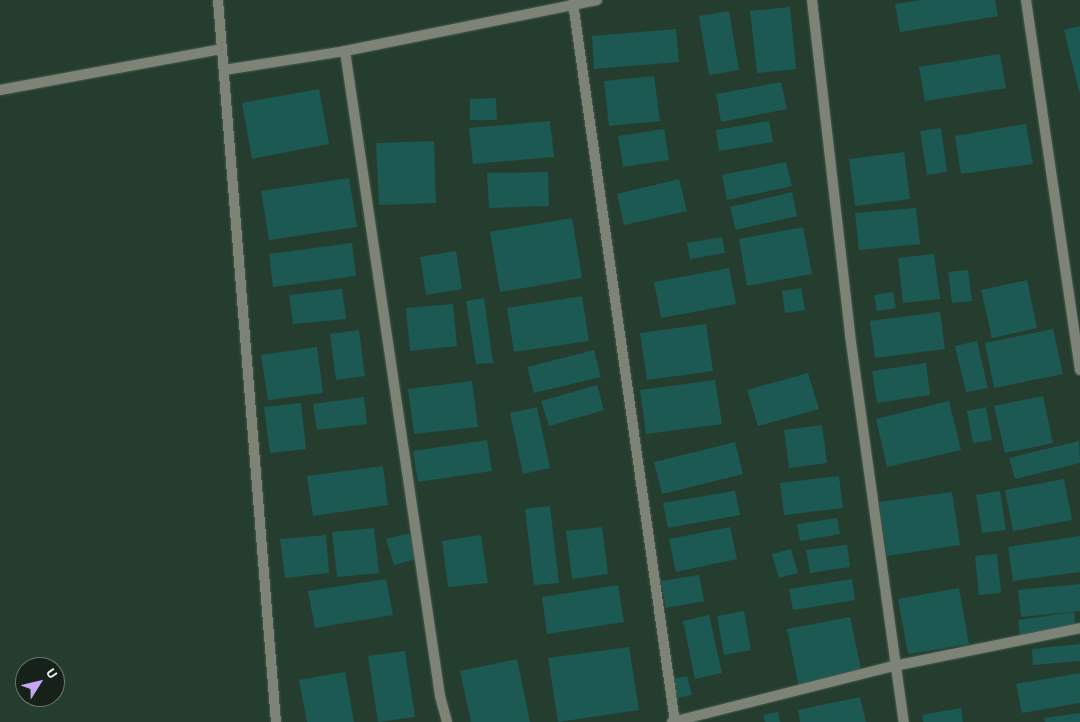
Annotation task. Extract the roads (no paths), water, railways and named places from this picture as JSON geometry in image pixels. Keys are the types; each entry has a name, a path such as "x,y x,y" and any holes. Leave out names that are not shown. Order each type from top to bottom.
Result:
{"street":[{"path":"218,0 276,722"},
{"path":"224,70 345,51 574,3 598,0"},
{"path":"812,0 850,335 894,666 904,722"},
{"path":"1026,0 1080,370"},
{"path":"574,3 674,722 894,666 1080,628"},
{"path":"0,90 222,49"},
{"path":"345,51 438,686 448,722"}]}
